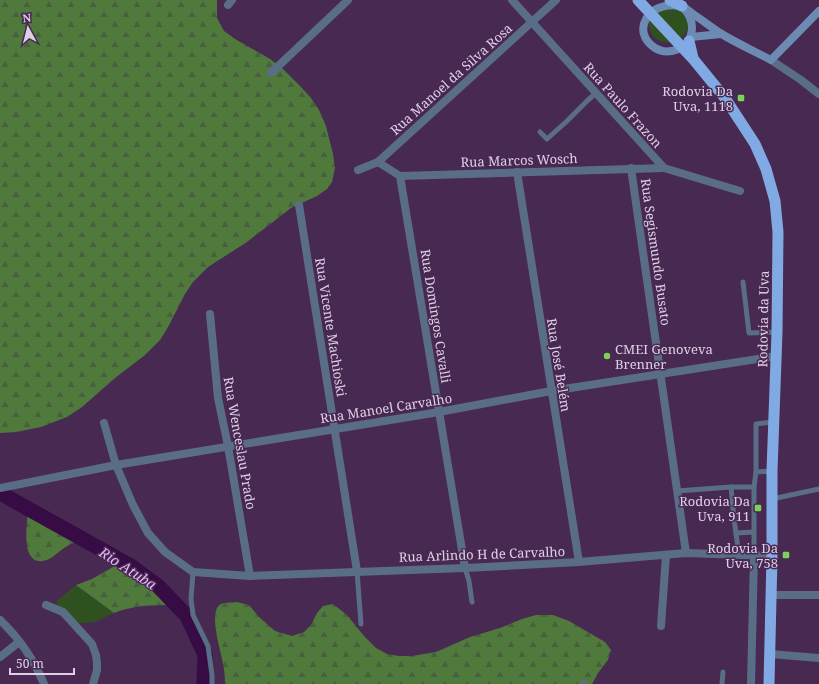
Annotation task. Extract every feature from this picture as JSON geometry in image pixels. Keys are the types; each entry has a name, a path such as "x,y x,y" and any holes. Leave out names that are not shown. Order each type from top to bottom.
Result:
{"highway":[{"path":"638,0 649,12 687,42"},
{"path":"670,0 682,6"},
{"name":"Rodovia da Uva","path":"687,42 694,60 725,98 755,144 766,169 775,201 778,232 777,356 772,471 769,684"}],"main road":[{"path":"721,34 687,42 674,51 666,52 658,50 647,40 644,33 645,18 655,7 663,4 671,3 682,6 721,34 771,60 819,11"},
{"path":"682,6 690,18 692,26 687,42"}],"street":[{"path":"271,73 348,0"},
{"name":"Rua Paulo Frazon","path":"512,0 664,168"},
{"name":"Rua Manoel da Silva Rosa","path":"358,170 378,162 556,0"},
{"path":"771,60 819,94"},
{"path":"378,162 400,176"},
{"name":"Rua Segismundo Busato","path":"632,168 686,553"},
{"path":"664,168 740,191"},
{"name":"Rua Marcos Wosch","path":"400,176 664,168"},
{"name":"Rua José Belém","path":"517,172 579,562"},
{"name":"Rua Domingos Cavalli","path":"400,176 465,568"},
{"name":"Rua Vicente Machioski","path":"299,205 357,572"},
{"name":"Rua Wenceslau Prado","path":"210,314 218,398 228,446 250,576"},
{"name":"Rua Manoel Carvalho","path":"0,488 116,465 439,412 552,391 777,356"},
{"path":"104,423 116,465 133,505 148,534 165,552 193,572"},
{"name":"Rua Arlindo H de Carvalho","path":"193,572 250,576 579,562 686,553 772,556"},
{"path":"661,626 666,555"},
{"path":"752,684 754,556"},
{"path":"771,595 819,596"},
{"path":"46,605 63,612 92,644 97,663 97,670 93,684"},
{"path":"0,620 20,642 47,683"},
{"path":"0,657 20,642"},
{"path":"770,654 819,658"}],"lane":[{"path":"540,132 547,139 596,93"},
{"path":"744,282 749,333 777,332"},
{"path":"754,556 756,424 774,422"},
{"path":"756,472 772,471"},
{"path":"677,491 754,486"},
{"path":"731,487 739,555"},
{"path":"772,499 819,489"},
{"path":"736,533 754,532"},
{"name":"Rua Domingos Cavalli","path":"465,568 469,581 472,602"},
{"path":"193,572 191,599 193,615 208,646 212,684"},
{"path":"357,572 361,624"},
{"path":"722,684 723,672"}],"green space":[{"path":"0,0 217,0 217,18 224,31 282,68 311,98 319,110 326,126 335,168 332,182 327,189 317,196 291,208 247,242 208,267 193,282 185,294 160,340 145,355 115,378 82,407 67,417 41,427 16,432 0,433"},
{"path":"665,5 683,11 687,18 688,23 686,32 676,41 662,42 651,34 649,26 650,17"},
{"path":"28,508 83,538 66,547 49,559 43,561 35,560 31,556 26,540"},
{"path":"116,555 136,567 159,587 173,605 143,606 129,608 114,613 76,585 92,579 113,567"},
{"path":"76,585 114,613 95,622 72,624 56,613 57,601"},
{"path":"237,602 249,605 259,617 275,631 292,636 304,632 311,625 317,613 323,606 333,604 347,615 376,648 387,654 399,656 412,656 436,652 470,637 536,615 553,615 569,621 605,642 611,650 608,660 592,684 225,684 225,675 217,638 215,614 217,608 221,604"}],"waterway":[{"name":"Rio Atuba","path":"0,493 131,566 158,586 187,616 205,655 204,684"}],"place":[{"name":"Rodovia Da Uva, 1118","path":"741,98"},
{"name":"CMEI Genoveva Brenner","path":"607,356"},
{"name":"Rodovia Da Uva, 911","path":"758,508"},
{"name":"Rodovia Da Uva, 758","path":"786,555"}]}
